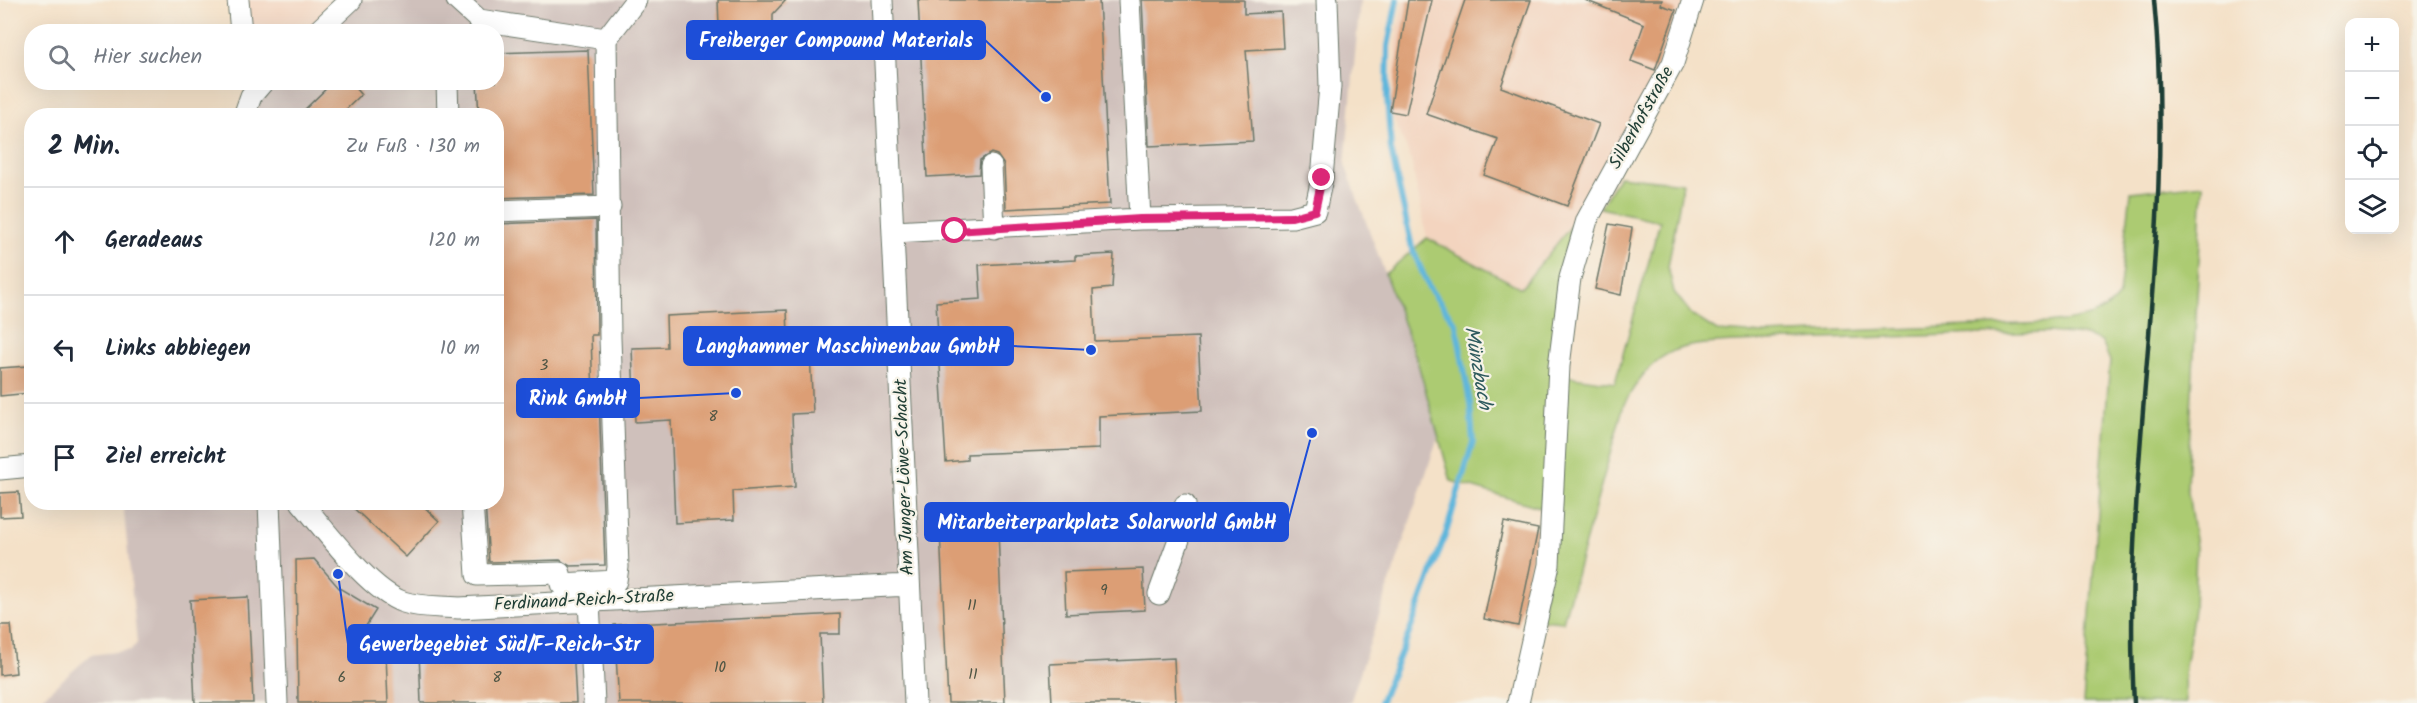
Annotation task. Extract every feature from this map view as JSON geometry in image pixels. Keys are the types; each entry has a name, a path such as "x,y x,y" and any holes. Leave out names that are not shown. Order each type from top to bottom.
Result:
{"street":[{"path":"238,0 241,24"},
{"path":"326,24 351,0"},
{"path":"456,0 470,24"},
{"path":"477,575 560,573 561,584 616,580 618,567 618,265 610,207 606,39 636,0"},
{"name":"Am Junger-Löwe-Schacht","path":"882,0 908,498 909,585 915,703"},
{"path":"1129,0 1140,219"},
{"path":"894,232 1140,219 1292,217 1315,211 1322,178 1330,86 1327,0"},
{"name":"Silberhofstraße","path":"1518,703 1549,565 1559,366 1570,278 1582,232 1673,63 1693,0"},
{"path":"504,29 606,39"},
{"path":"247,108 253,90"},
{"path":"447,90 448,108"},
{"path":"991,166 994,228"},
{"path":"504,211 610,207"},
{"path":"0,454 17,467"},
{"path":"1159,594 1182,531 1180,515 1185,505"},
{"path":"269,510 277,703"},
{"name":"Ferdinand-Reich-Straße","path":"308,510 385,594 404,603 431,607 478,607 909,585"},
{"path":"473,510 478,607"},
{"path":"589,601 594,703"}],"shaded area":[{"path":"247,0 351,0 326,24 249,24"},
{"path":"348,0 1360,0 1345,165 1417,360 1438,437 1350,703 36,703 91,655 131,650 137,643 124,510 504,510 504,108 253,108 263,90 504,90 504,24 323,24"},
{"path":"1404,0 1693,0 1593,209 1583,203 1571,226 1521,288 1427,238 1410,156 1390,111 1398,27"}],"green space":[{"path":"1619,176 1683,183 1668,267 1674,292 1692,315 1717,331 1766,334 2048,323 2096,314 2112,304 2119,296 2131,192 2203,184 2187,485 2196,547 2194,609 2184,674 2185,703 2083,703 2110,361 2102,342 2083,335 2048,332 1733,342 1695,345 1668,354 1656,361 1646,372 1624,404 1563,622 1542,620 1566,376 1615,383 1660,221 1600,208"},
{"path":"1571,226 1549,510 1451,481 1417,360 1385,274 1427,238 1521,288"}],"building":[{"path":"718,0 786,0 773,14 773,25 719,26"},
{"path":"918,0 1099,0 1110,204 1006,209 1004,165 997,155 991,153 980,160 979,174 927,177"},
{"path":"1142,0 1244,0 1244,14 1281,12 1283,48 1246,50 1253,141 1149,146"},
{"path":"1408,0 1432,0 1406,114 1390,111"},
{"path":"1465,0 1531,0 1501,87 1599,124 1567,206 1484,175 1498,139 1426,114"},
{"path":"1585,0 1662,0 1661,5 1676,10 1655,70 1631,61 1644,24"},
{"path":"588,50 594,195 504,198 504,108 479,108 477,90 504,90 504,53"},
{"path":"325,90 357,90 361,95 347,108 306,108"},
{"path":"596,220 597,335 591,335 593,398 599,398 605,565 570,566 560,560 489,562 486,510 504,510 504,224"},
{"path":"1609,224 1632,228 1621,295 1595,289"},
{"path":"1114,254 1112,288 1093,290 1095,341 1198,337 1202,411 1099,416 1099,449 967,454 967,460 946,462 936,302 981,299 979,265 1075,260 1075,256"},
{"path":"787,310 788,334 809,333 813,413 792,414 795,487 733,491 734,520 675,523 671,420 635,422 632,348 667,347 666,316"},
{"path":"24,366 24,394 0,396 0,368"},
{"path":"19,492 21,516 0,517 0,493"},
{"path":"997,506 1005,703 948,703 939,509"},
{"path":"356,510 427,510 439,521 406,557"},
{"path":"1504,522 1538,529 1518,626 1484,619"},
{"path":"314,559 339,588 376,610 359,637 572,626 576,703 421,703 419,652 386,654 388,703 298,703 296,560"},
{"path":"1143,569 1145,610 1066,614 1064,572"},
{"path":"248,597 253,703 195,703 190,600"},
{"path":"840,614 840,634 820,634 823,703 619,703 614,625"},
{"path":"0,625 11,625 16,673 0,675"},
{"path":"1174,658 1176,703 1052,703 1050,664"}],"waterway":[{"name":"Münzbach","path":"1380,703 1408,636 1446,533 1473,442 1470,403 1456,324 1429,288 1412,248 1391,150 1387,97 1388,46 1397,0"}],"railway":[{"path":"2134,703 2132,615 2135,527 2159,176 2159,88 2154,0"}],"place":[{"name":"Freiberger Compound Materials","path":"1046,97"},
{"name":"Langhammer Maschinenbau GmbH","path":"1091,350"},
{"name":"Rink GmbH","path":"736,393"},
{"name":"Mitarbeiterparkplatz Solarworld GmbH","path":"1312,433"},
{"name":"Gewerbegebiet Süd/F-Reich-Str","path":"338,574"}],"route":[{"path":"955,231 1140,219 1308,215 1315,211 1322,178"}]}
